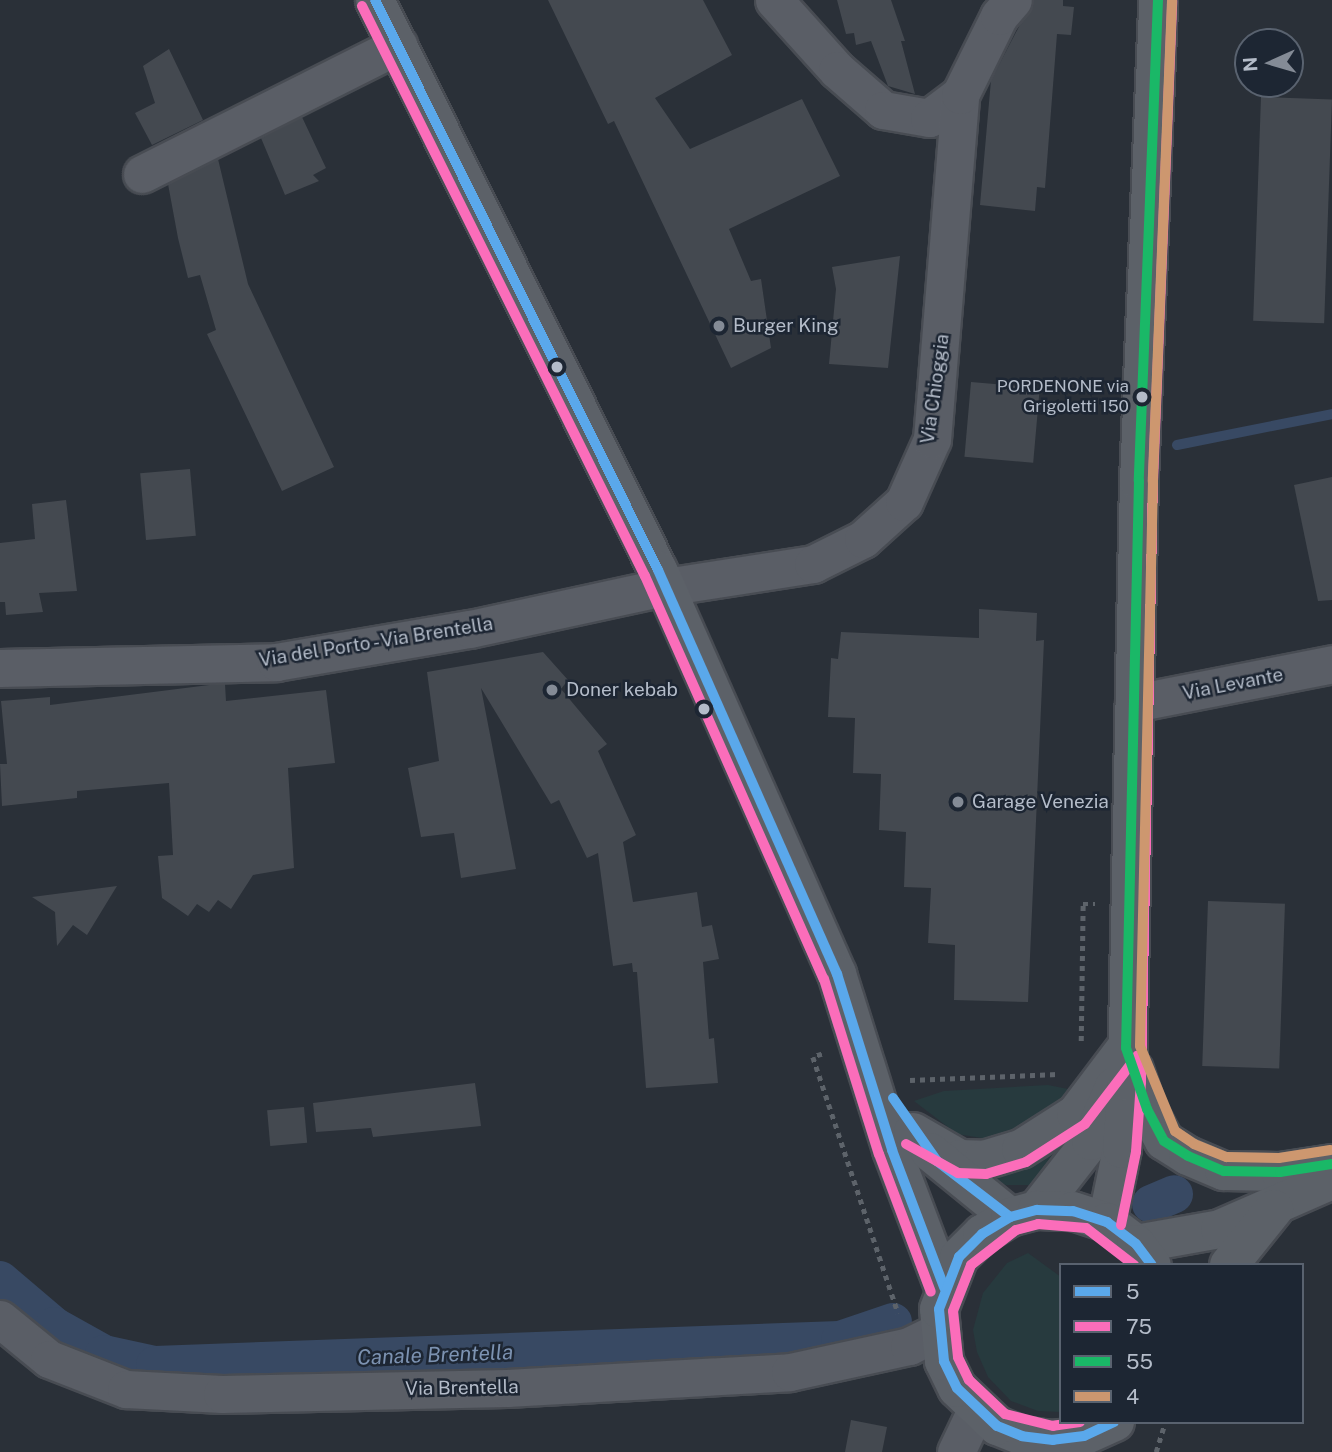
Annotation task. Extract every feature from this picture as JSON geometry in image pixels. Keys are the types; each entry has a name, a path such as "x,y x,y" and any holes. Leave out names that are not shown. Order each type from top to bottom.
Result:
{"main road":[{"path":"376,0 661,579 837,974 892,1150 944,1287"},
{"path":"1131,1243 1122,1149 1139,481 1158,0"},
{"path":"859,1041 913,1132 944,1167 1024,1213 1073,1210 1131,1243 1220,1229 1274,1209 1332,1180"},
{"path":"913,1132 960,1159 984,1160 1021,1149 1076,1114 1126,1048"},
{"path":"1126,1048 1147,1109 1164,1141 1188,1156 1224,1171 1280,1172 1332,1164"},
{"path":"1112,1433 1024,1444 976,1410 924,1339 959,1257 982,1234 1024,1213 1091,1141 1126,1048"},
{"path":"1231,1263 1274,1209"}],"street":[{"name":"Via Chioggia","path":"774,0 837,69 883,110 929,118 960,95"},
{"name":"Via Chioggia","path":"661,579 813,564 863,539 904,502 932,439 960,95 999,16 1013,0"},
{"path":"142,174 398,45"},
{"name":"Via del Porto - Via Brentella","path":"0,668 276,662 470,629 661,579"},
{"name":"Via Levante","path":"1134,703 1332,664"},
{"name":"Via Brentella","path":"0,1319 49,1359 126,1389 222,1394 507,1388 790,1372 924,1339"},
{"path":"956,1452 976,1410"}],"path":[{"path":"1081,1047 1083,904 1129,905"},
{"path":"859,1041 813,1058 924,1339"},
{"path":"905,1080 1067,1074"},
{"path":"1156,1452 1164,1424"}],"green space":[{"path":"1048,1085 1073,1090 1055,1113 1022,1132 988,1139 957,1134 914,1101 944,1091"},
{"path":"1066,1149 1040,1185 1006,1185 985,1176 1008,1174"},
{"path":"1028,1253 1059,1276 1059,1412 1038,1411 1011,1401 988,1377 977,1352 973,1330 983,1293 1007,1263"}],"building":[{"path":"548,0 703,0 732,55 655,98 690,149 802,99 840,176 729,229 751,281 761,279 771,348 731,368 614,121 608,124"},
{"path":"837,0 891,0 905,41 901,41 915,94 888,86 871,41 856,45 854,33 846,34"},
{"path":"1033,0 1063,0 1063,6 1074,7 1071,35 1057,34 1045,188 1037,187 1035,211 980,205 991,80"},
{"path":"169,49 203,120 152,145 135,113 155,103 143,66"},
{"path":"1261,98 1332,99 1324,323 1253,321"},
{"path":"302,117 326,168 313,175 319,181 285,195 261,138"},
{"path":"218,159 248,284 334,467 282,491 207,334 216,330 200,275 188,278 178,238 168,184"},
{"path":"900,256 888,368 829,364 836,289 832,267"},
{"path":"971,382 1040,388 1033,463 964,457"},
{"path":"190,469 196,536 146,540 140,473"},
{"path":"1332,477 1332,600 1318,601 1294,485"},
{"path":"66,500 77,591 39,593 43,612 6,615 5,602 0,602 0,543 35,539 32,504"},
{"name":"Garage Venezia","path":"979,609 1037,613 1036,641 1044,640 1028,1002 954,1000 955,945 928,943 931,888 904,887 906,832 879,830 881,774 853,773 855,718 828,717 831,658 838,659 841,632 979,638"},
{"path":"543,652 568,680 561,689 607,744 598,751 636,835 623,842 633,902 697,892 702,927 712,925 719,959 703,962 709,1039 714,1038 718,1083 646,1088 637,972 633,972 632,963 613,966 598,853 587,858 559,800 551,804 481,688 516,869 461,878 454,833 421,837 408,768 439,761 427,672"},
{"path":"225,684 226,701 326,690 335,763 288,768 294,868 253,875 231,909 218,900 209,912 197,904 188,916 162,898 158,856 173,855 169,783 77,791 77,798 2,806 0,764 7,764 1,701 50,697 50,705"},
{"path":"117,886 87,935 73,925 57,946 55,912 32,897"},
{"path":"1208,901 1285,904 1279,1069 1202,1066"},
{"path":"475,1083 481,1126 373,1137 371,1128 316,1132 313,1103"},
{"path":"304,1107 307,1143 270,1146 267,1110"},
{"path":"851,1420 887,1427 882,1452 845,1452"}],"waterway":[{"path":"1177,445 1332,414"},
{"name":"Canale Brentella","path":"1151,1204 1174,1194"},
{"name":"Canale Brentella","path":"0,1280 54,1326 104,1354 155,1365 840,1340 893,1322"}],"transit line":[{"name":"5","path":"375,0 658,570 837,974 892,1150 944,1287"},
{"name":"55","path":"1158,0 1139,481 1126,1048 1147,1109 1164,1141 1188,1156 1224,1171 1280,1172 1332,1164"},
{"name":"75","path":"1121,1225 1136,1152 1141,1082 1153,481 1172,1"},
{"name":"4","path":"1172,1 1153,481 1140,1046 1175,1131 1194,1144 1227,1157 1279,1158 1330,1150"},
{"name":"75","path":"362,6 645,576 824,979 879,1154 931,1292"},
{"name":"75","path":"906,1144 958,1173 986,1174 1026,1162 1085,1124 1137,1056"},
{"name":"5","path":"893,1098 937,1161 1010,1217"},
{"name":"5","path":"1110,1424 1084,1436 1053,1440 1022,1436 997,1426 957,1388 944,1361 939,1309 959,1257 982,1234 1010,1217 1037,1210 1073,1211 1107,1222 1136,1244 1150,1263"},
{"name":"75","path":"1066,1424 1053,1426 1005,1414 969,1380 958,1357 953,1311 971,1265 1016,1230 1038,1224 1086,1228 1131,1263"}],"place":[{"name":"Burger King","path":"719,326"},
{"name":"PORDENONE via Grigoletti 150","path":"1142,397"},
{"name":"Doner kebab","path":"552,690"},
{"name":"Garage Venezia","path":"958,802"}]}
